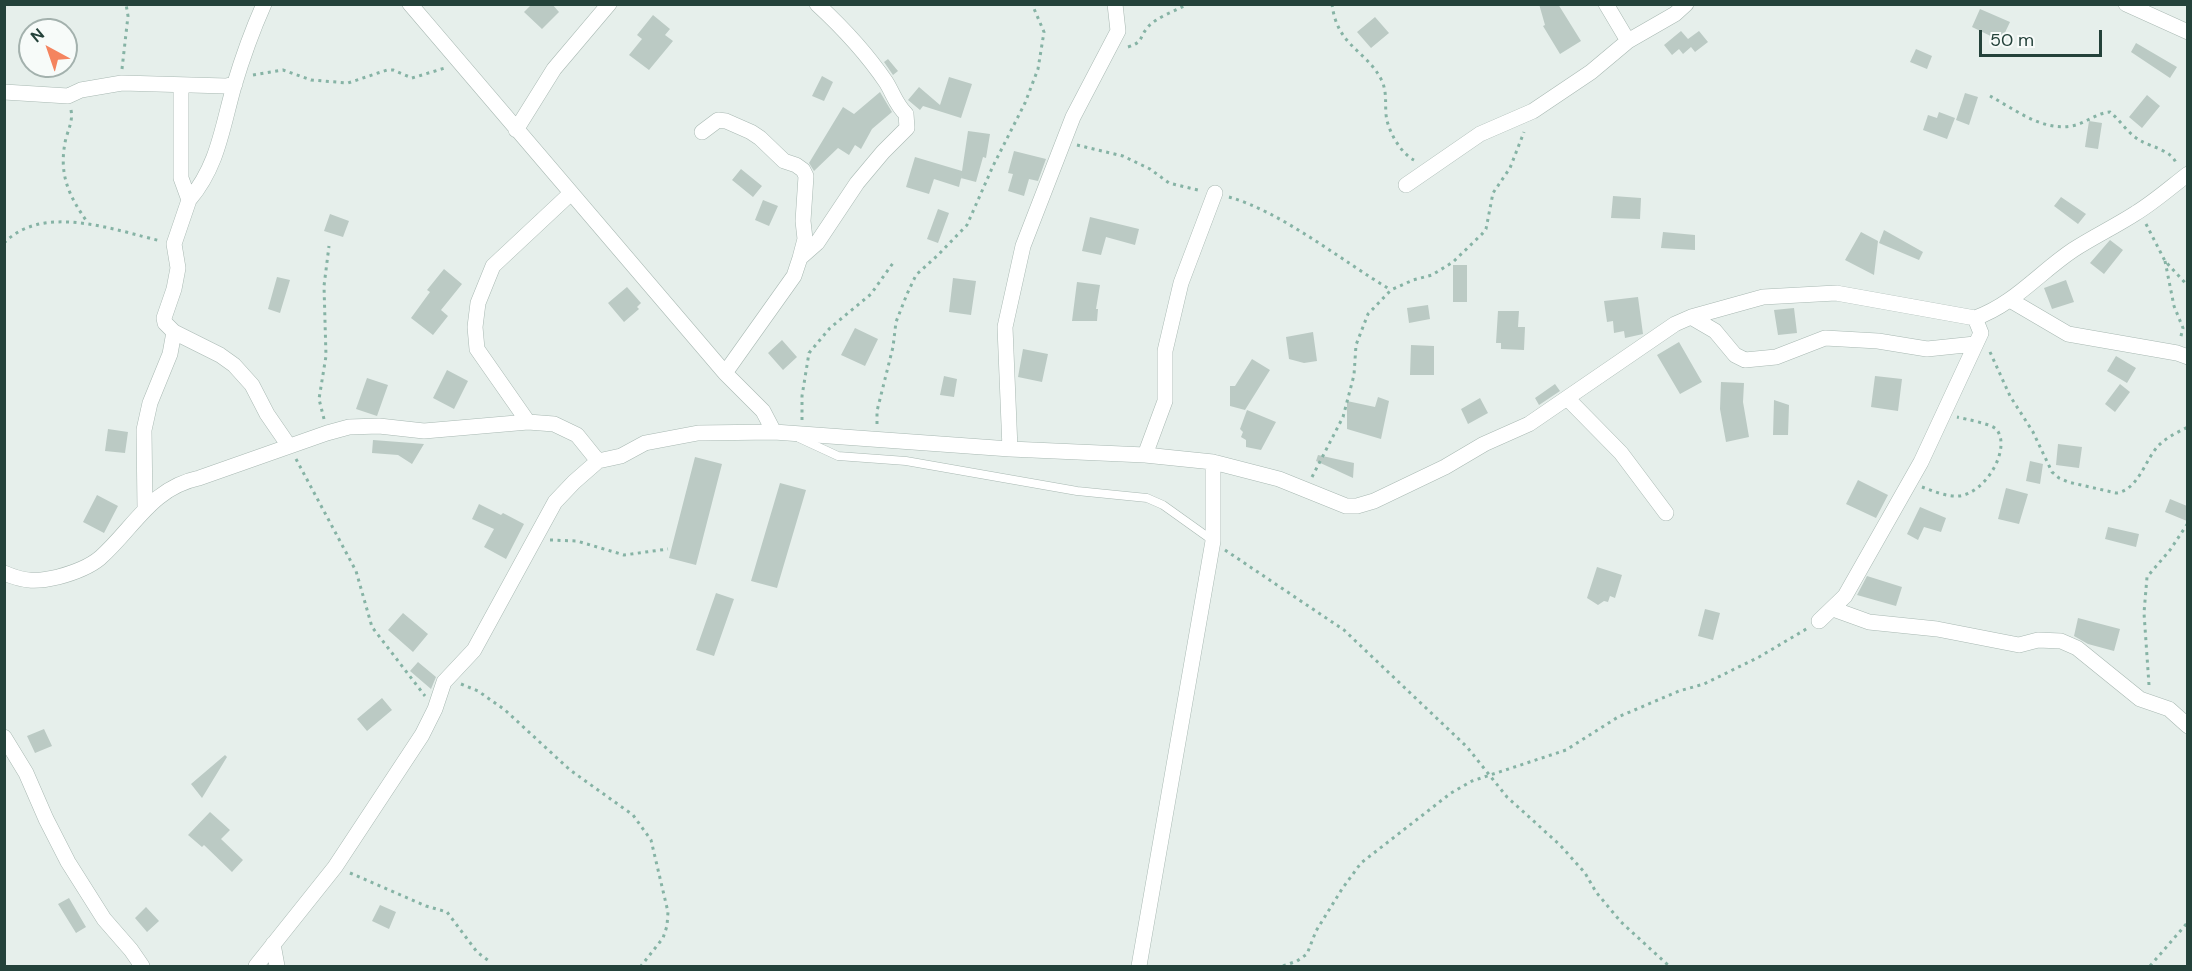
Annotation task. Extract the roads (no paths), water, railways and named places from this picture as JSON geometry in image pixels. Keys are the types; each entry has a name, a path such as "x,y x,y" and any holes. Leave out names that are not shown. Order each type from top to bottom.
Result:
{"street":[{"path":"264,4 254,26 236,81 212,165 189,200 174,244 178,268 174,289 164,318 165,323 174,332 220,355 234,365 252,385 267,414 289,446"},
{"path":"410,4 725,373 787,433"},
{"path":"516,130 554,69 609,4"},
{"path":"800,258 817,243 857,183 907,128 906,114 900,108 886,82 839,26 817,4"},
{"path":"1010,449 1005,327 1023,246 1073,117 1118,31 1115,4"},
{"path":"1606,4 1628,41"},
{"path":"1406,185 1480,134 1533,111 1591,72 1628,41 1675,14 1686,4"},
{"path":"2126,4 2187,32"},
{"path":"4,93 68,96 89,88 122,83 226,86 236,81"},
{"path":"181,85 181,178 189,200"},
{"path":"702,132 718,120 726,121 760,138 784,161 803,170 806,176 803,221 805,238 794,276 725,373"},
{"path":"1819,621 1845,596 1909,484 1944,412 1977,332 1990,313 2073,250 2138,212 2184,177"},
{"path":"528,422 477,349 475,327 478,303 493,266 570,194"},
{"path":"1144,455 1165,401 1165,351 1182,283 1215,194"},
{"path":"256,966 335,867 422,735 435,709 444,682 474,650 555,502 598,461 621,456 645,443 699,433 787,433 877,441 1144,455 1213,462 1279,479 1346,506 1365,505 1445,467 1484,444 1529,424 1675,324 1691,317 1763,297 1836,293 1977,332"},
{"path":"2010,300 2068,334 2182,355"},
{"path":"1691,317 1715,331 1735,355 1745,360 1776,357 1825,338 1878,341 1927,349 1977,332"},
{"path":"145,509 144,430 150,403 171,354 174,332"},
{"path":"1567,398 1622,453 1666,513"},
{"path":"4,573 38,582 74,573 99,559 145,509 164,492 182,482 327,433 349,428 380,426 424,431 528,422 554,424 577,435 598,461"},
{"path":"1139,966 1213,541 1213,462"},
{"path":"1833,609 1869,622 1937,629 2019,645 2038,640 2061,641 2077,648 2140,699 2169,709 2187,726"},
{"path":"4,737 26,773 68,862 104,919 142,966"},
{"path":"273,944 277,966"}],"lane":[{"path":"787,433 838,456 906,461 1077,491 1147,498 1163,505 1213,541"}]}
